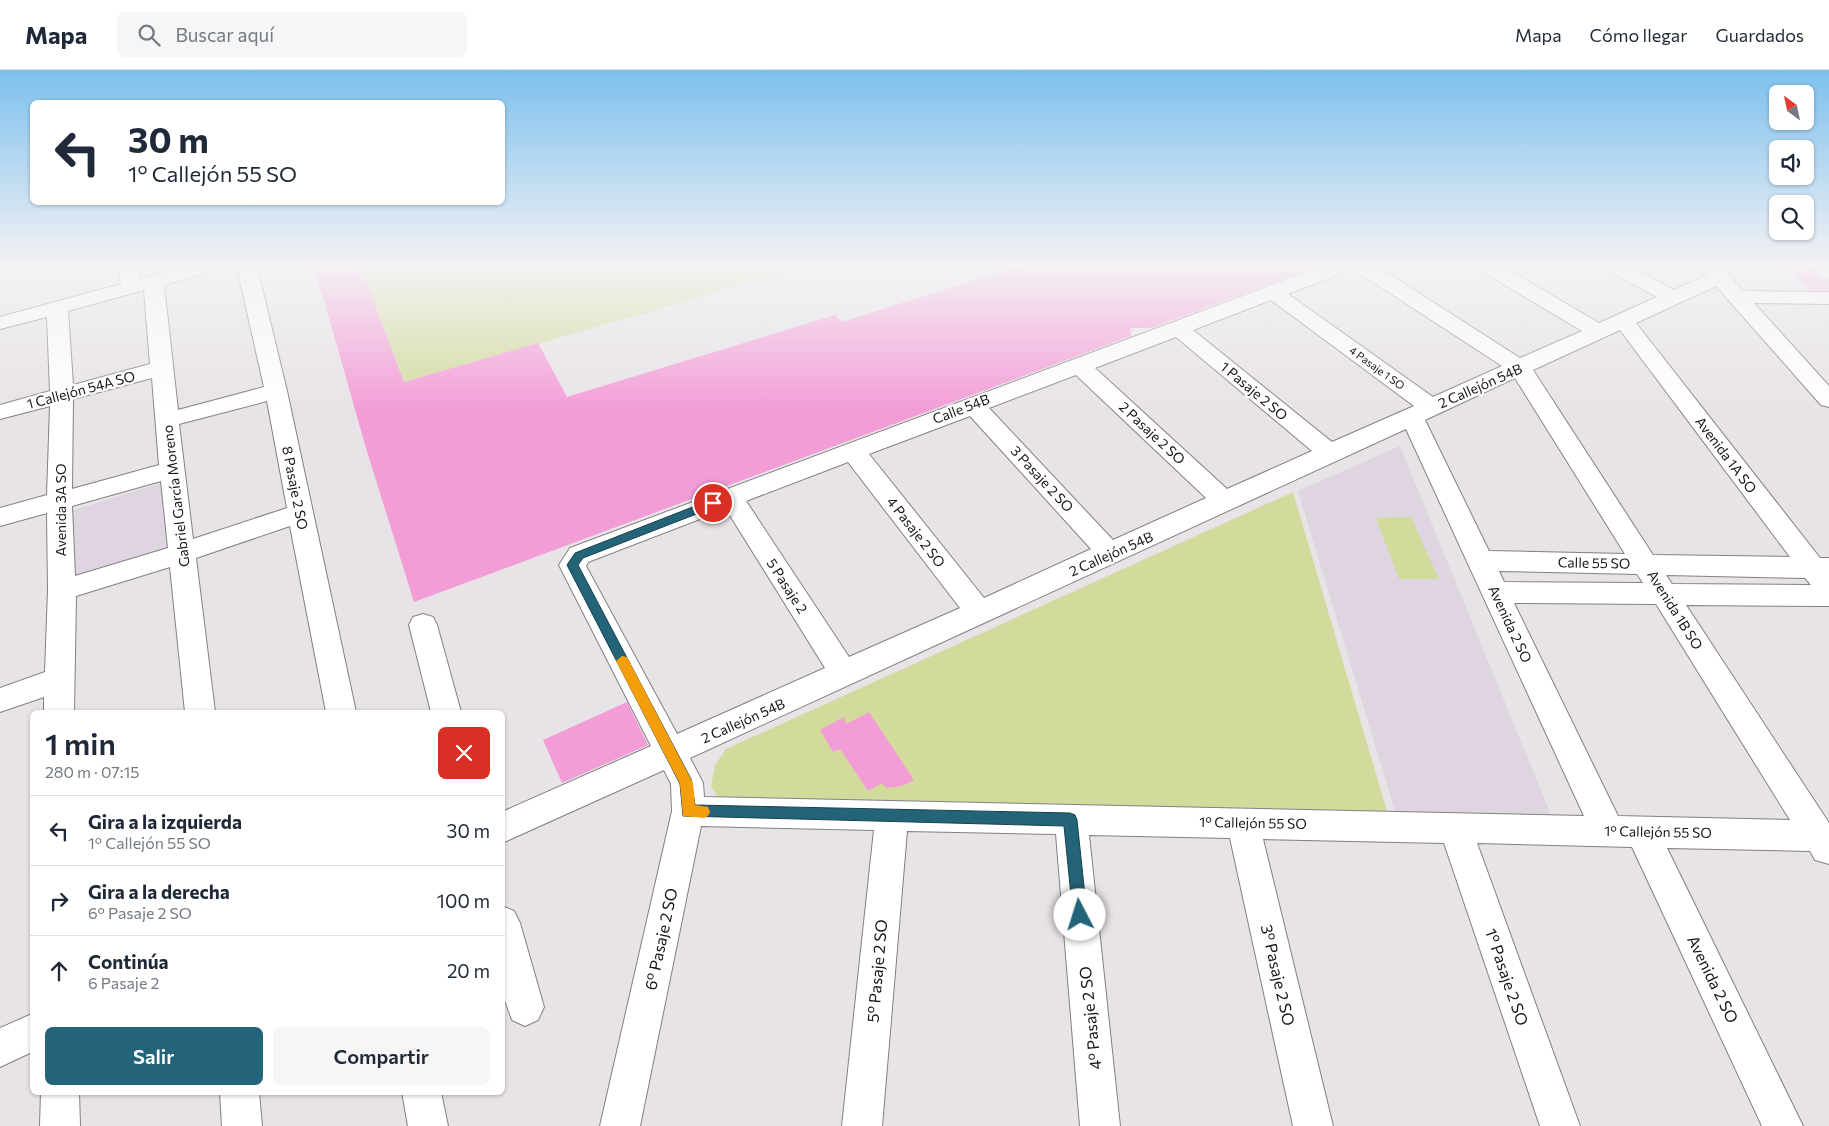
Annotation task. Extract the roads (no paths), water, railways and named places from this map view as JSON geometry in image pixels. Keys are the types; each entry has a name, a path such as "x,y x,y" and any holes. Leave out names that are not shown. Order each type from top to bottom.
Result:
{"street":[{"path":"0,323 41,312"},
{"name":"Avenida 3A SO","path":"57,312 62,396 59,500 62,590 59,710"},
{"name":"Gabriel García Moreno","path":"149,312 162,368 200,710"},
{"name":"8 Pasaje 2 SO","path":"258,312 276,391 299,513 341,710"},
{"name":"Calle 54B","path":"575,560 579,555 730,496 1219,312"},
{"name":"4 Pasaje 1 SO","path":"1298,312 1422,413"},
{"path":"1434,312 1520,368"},
{"path":"1566,312 1599,332"},
{"name":"2 Callejón 54B","path":"505,827 671,754 1643,312"},
{"path":"1751,312 1829,400"},
{"name":"Avenida 1A SO","path":"1624,321 1821,568 1829,590"},
{"name":"1 Pasaje 2 SO","path":"1178,328 1331,454"},
{"name":"2 Pasaje 2 SO","path":"1079,365 1226,502"},
{"name":"1 Callejón 54A SO","path":"0,412 162,368"},
{"name":"Avenida 1B SO","path":"1520,368 1824,844"},
{"path":"167,420 276,391"},
{"name":"3 Pasaje 2 SO","path":"973,405 1111,554"},
{"name":"Avenida 2 SO","path":"1422,413 1494,592 1783,1126"},
{"name":"4 Pasaje 2 SO","path":"852,450 980,613"},
{"path":"0,517 172,470"},
{"name":"5 Pasaje 2","path":"730,496 845,675"},
{"path":"62,590 182,553 299,513"},
{"name":"6º Pasaje 2 SO","path":"575,560 572,565 687,783 688,811 620,1126"},
{"name":"Calle 55 SO","path":"1480,561 1821,568"},
{"path":"1494,592 1829,596"},
{"path":"423,625 445,710"},
{"path":"0,700 59,679"},
{"name":"1º Callejón 55 SO","path":"688,811 1625,832 1824,844"},
{"name":"5º Pasaje 2 SO","path":"862,1126 892,816"},
{"name":"4º Pasaje 2 SO","path":"1070,820 1100,1126"},
{"name":"3º Pasaje 2 SO","path":"1243,823 1313,1126"},
{"name":"1º Pasaje 2 SO","path":"1455,828 1560,1126"},
{"path":"505,934 525,1007"},
{"path":"0,1048 30,1034"},
{"path":"60,1095 60,1126"},
{"path":"239,1095 242,1126"},
{"path":"422,1095 428,1126"}]}
